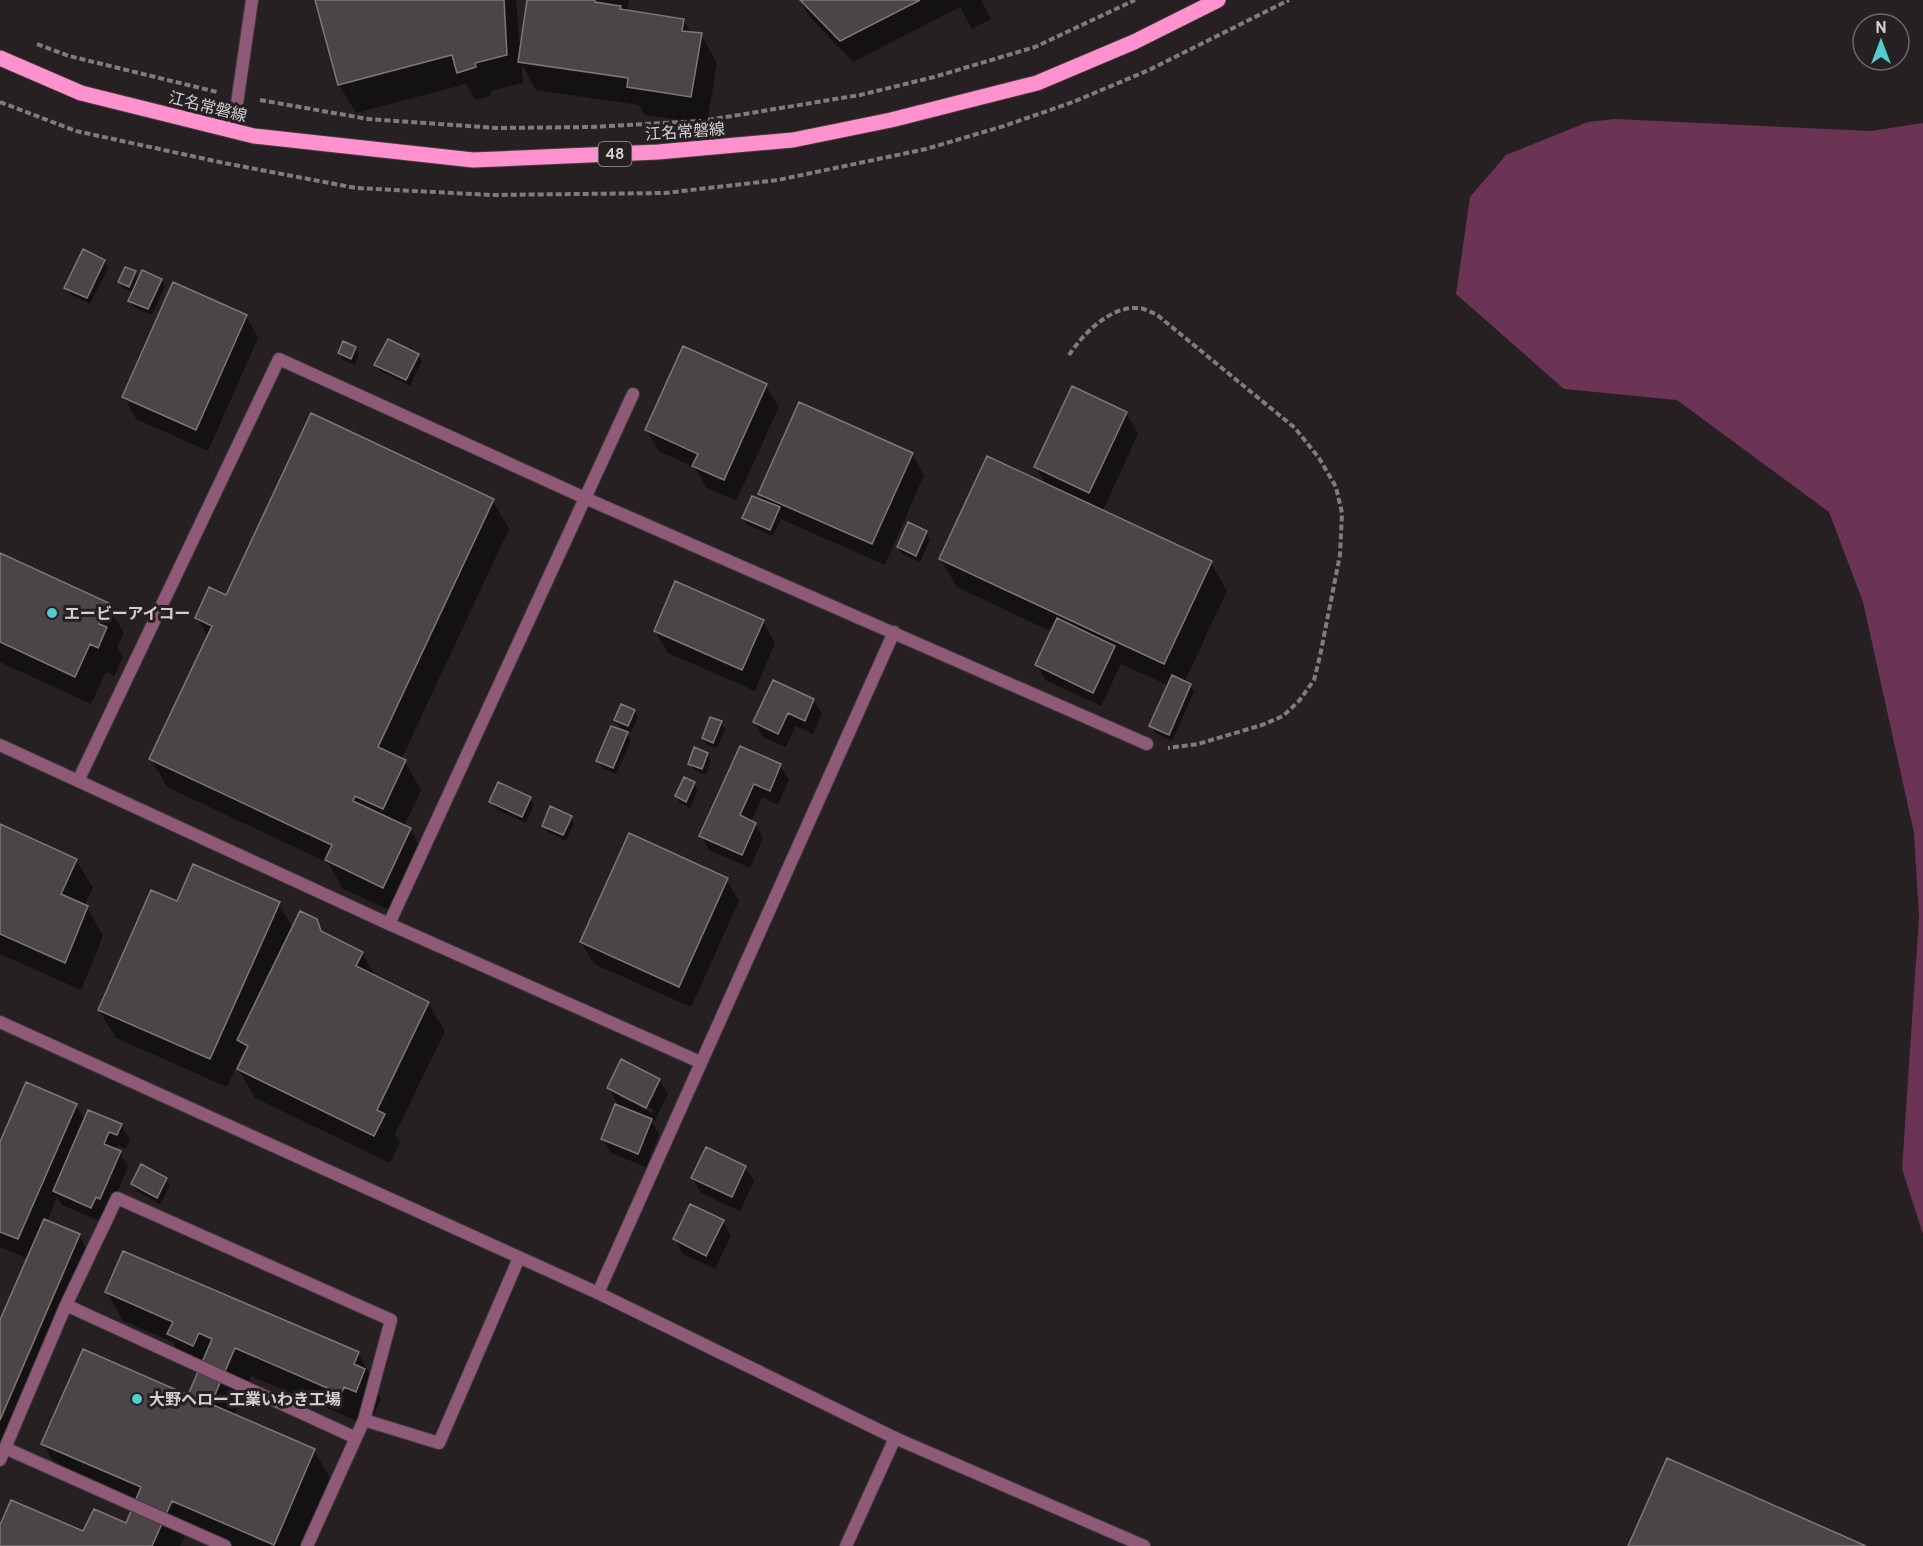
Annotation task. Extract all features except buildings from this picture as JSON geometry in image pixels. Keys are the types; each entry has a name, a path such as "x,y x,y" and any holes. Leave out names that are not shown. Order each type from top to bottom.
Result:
{"main road":[{"name":"江名常磐線","path":"0,58 81,93 254,136 472,160 658,152 794,140 891,120 1037,83 1134,42 1218,0"}],"street":[{"path":"233,131 252,0"},
{"path":"78,781 279,359 585,498 1147,744"},
{"path":"389,924 633,394"},
{"path":"598,1293 894,632"},
{"path":"0,745 389,924 700,1062"},
{"path":"0,1022 598,1293 895,1438 1144,1546"},
{"path":"225,1546 3,1454 66,1305 117,1198 391,1320 364,1420 307,1546"},
{"path":"364,1420 439,1443 519,1258"},
{"path":"66,1305 356,1438"},
{"path":"846,1546 895,1438"}],"path":[{"path":"29,41 69,56 238,97 368,119 497,128 591,127 709,120 860,95 934,77 1035,47 1135,0"},
{"path":"1069,355 1092,328 1114,313 1139,308 1156,315 1295,429 1319,458 1336,487 1342,513 1340,555 1320,656 1314,680 1299,701 1283,716 1262,725 1198,744 1165,749 1147,744"}],"shaded area":[{"path":"1615,119 1871,131 1923,123 1923,1234 1902,1169 1919,917 1914,833 1863,602 1829,512 1677,400 1564,389 1456,294 1470,197 1506,155 1588,122"}],"place":[{"name":"エービーアイコー","path":"52,613"},
{"name":"大野ヘロー工業いわき工場","path":"137,1399"}]}
